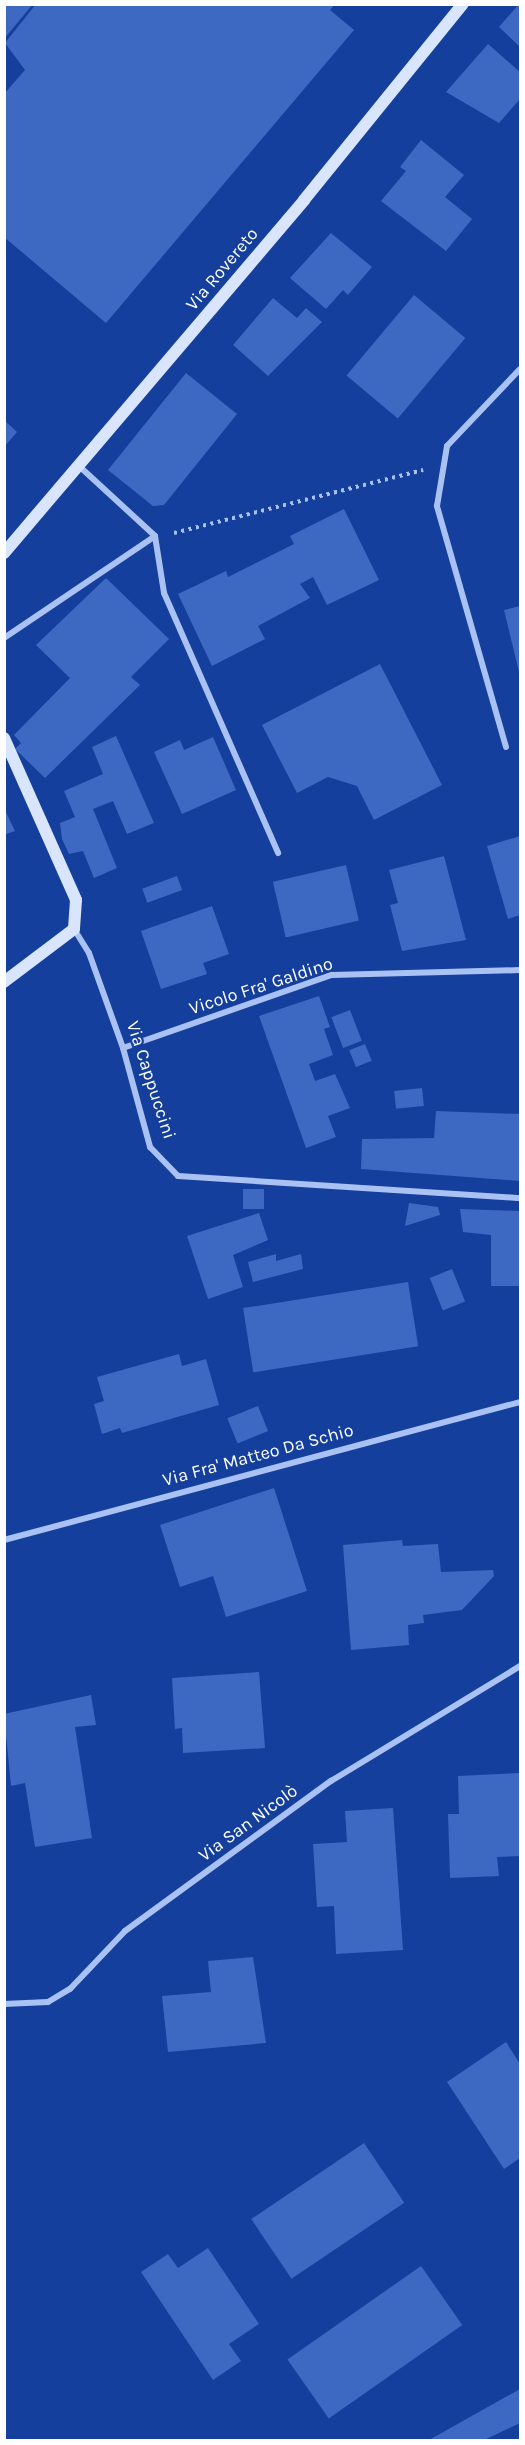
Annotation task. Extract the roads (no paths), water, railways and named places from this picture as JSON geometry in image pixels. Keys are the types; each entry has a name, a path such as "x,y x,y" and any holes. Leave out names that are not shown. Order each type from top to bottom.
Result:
{"street":[{"name":"Via Rovereto","path":"4,553 463,4"},
{"path":"506,747 437,506 447,446 520,369"},
{"path":"79,466 155,536 164,593 278,853"},
{"path":"4,638 155,536"},
{"path":"4,738 76,900 74,929 4,982"},
{"name":"Via Cappuccini","path":"74,929 89,953 123,1048 150,1147 178,1176 520,1198"},
{"name":"Vicolo Fra' Galdino","path":"123,1048 332,975 520,970"},
{"name":"Via Fra' Matteo Da Schio","path":"4,1540 520,1402"},
{"name":"Via San Nicolò","path":"4,2004 48,2002 70,1989 125,1931 331,1781 520,1666"}]}
